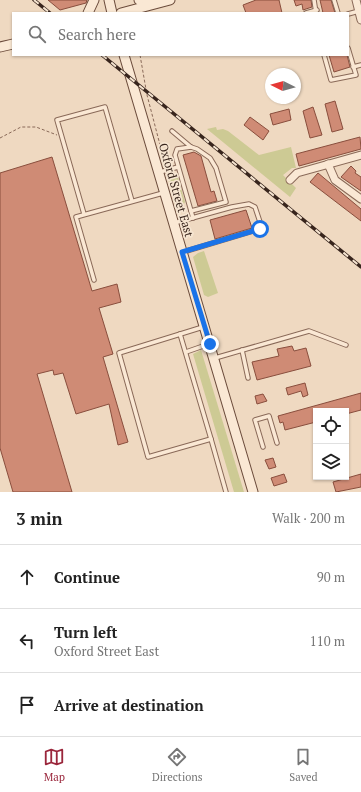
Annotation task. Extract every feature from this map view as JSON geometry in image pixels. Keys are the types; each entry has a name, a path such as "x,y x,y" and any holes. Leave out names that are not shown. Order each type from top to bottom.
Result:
{"main road":[{"path":"88,12 94,0"},
{"path":"109,0 112,12"},
{"path":"139,0 157,3"},
{"path":"125,12 170,0"},
{"path":"147,12 157,3"},
{"path":"0,47 12,44"},
{"path":"120,56 129,70"},
{"name":"Oxford Street East","path":"124,56 210,344 252,492"},
{"path":"129,56 129,70"}],"street":[{"path":"356,0 361,20"},
{"path":"290,180 297,173 361,155"},
{"path":"328,164 335,180 361,199"}],"lane":[{"path":"314,0 316,11"},
{"path":"334,0 338,12"},
{"path":"349,14 359,11"},
{"path":"324,56 331,80 356,75 349,52"},
{"path":"353,67 361,65"},
{"path":"84,214 57,120 105,107 132,201"},
{"path":"172,132 191,147 197,149 210,158 216,168 226,202 191,211"},
{"path":"191,147 177,149 175,155 193,218"},
{"path":"159,172 178,167"},
{"path":"94,280 76,217 164,192"},
{"path":"174,224 232,207 249,204 255,207 261,226 260,229 182,252"},
{"path":"204,326 119,353 148,457 211,439"},
{"path":"214,358 309,331 346,345"},
{"path":"180,334 226,492"},
{"path":"186,352 210,344"},
{"path":"242,350 248,378"},
{"path":"263,447 255,420 269,416 277,443"}],"path":[{"path":"140,56 147,95 165,164"},
{"path":"0,138 16,128 27,126 36,127 62,136"}],"shaded area":[{"path":"216,127 217,130 223,129 228,131 259,155 291,147 296,168 292,168 283,175 296,188 290,197 207,129"},
{"path":"172,176 178,178 185,202 182,208 176,208 168,178"},
{"path":"204,251 218,293 208,297 204,295 193,257"},
{"path":"201,350 244,492 234,492 193,354"}],"building":[{"path":"48,0 87,0 86,3 60,10"},
{"path":"256,0 279,0 282,12 246,12 243,5"},
{"path":"294,0 311,0 312,7 303,10 302,4 296,6"},
{"path":"320,0 331,0 335,12 323,12"},
{"path":"329,56 347,56 350,67 334,72"},
{"path":"335,101 343,129 332,132 325,104"},
{"path":"313,107 322,135 310,138 303,111"},
{"path":"289,109 291,120 273,125 270,114"},
{"path":"250,117 269,131 263,140 244,125"},
{"path":"360,137 361,149 299,166 296,154"},
{"path":"194,152 201,156 211,192 214,191 217,201 198,206 183,155"},
{"path":"52,157 92,291 117,284 121,302 99,308 113,354 103,357 128,442 118,445 109,404 76,414 63,373 54,375 53,370 37,374 72,492 13,492 0,448 0,173"},
{"path":"351,166 356,171 355,173 361,177 361,191 341,177"},
{"path":"318,173 361,209 361,221 310,182"},
{"path":"246,210 252,228 215,239 210,220"},
{"path":"292,346 294,351 306,348 311,366 257,380 252,362 279,356 277,349"},
{"path":"305,383 308,395 303,397 301,391 288,395 286,388"},
{"path":"361,393 361,410 349,413 349,408 313,408 313,423 285,430 283,422 280,423 278,416"},
{"path":"263,394 267,401 257,404 255,396"},
{"path":"273,458 276,467 269,469 265,460"},
{"path":"284,474 287,482 274,486 271,478"},
{"path":"361,474 361,487 336,492 333,482 349,480 349,477"}],"railway":[{"path":"34,0 49,12"},
{"path":"103,56 361,267"}],"route":[{"path":"210,344 182,252 228,240 260,229"}]}
